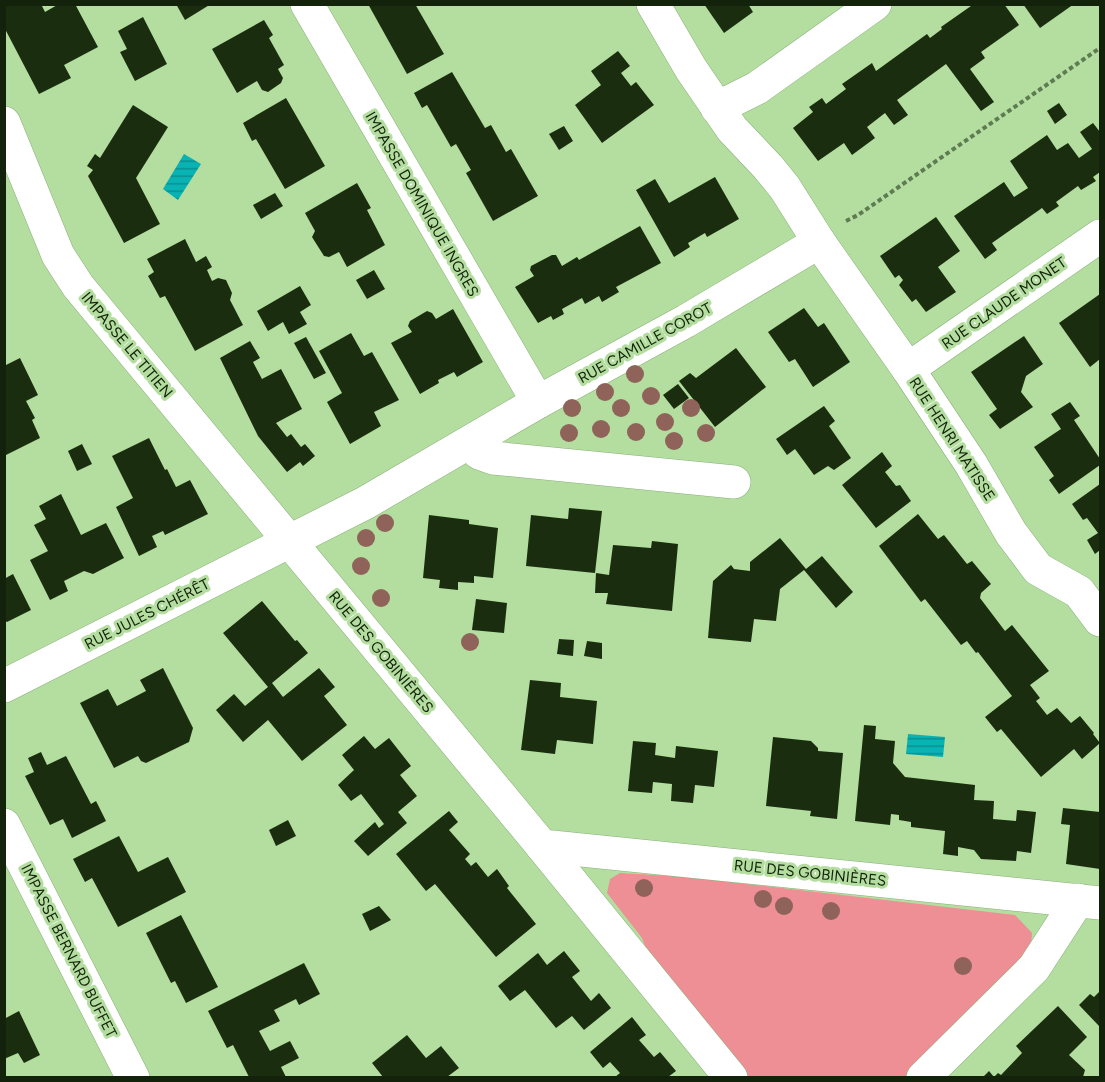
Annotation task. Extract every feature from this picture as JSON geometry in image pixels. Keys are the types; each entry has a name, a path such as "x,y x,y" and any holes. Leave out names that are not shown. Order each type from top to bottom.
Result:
{"street":[{"name":"IMPASSE DOMINIQUE INGRES","path":"308,4 538,402"},
{"name":"RUE HENRI MATISSE","path":"653,4 717,108 739,137 785,188 819,242 908,369 971,464 1011,533 1038,569 1079,592 1101,620"},
{"path":"717,108 757,88 875,4"},
{"name":"IMPASSE LE TITIEN","path":"4,123 58,255 66,268 290,542"},
{"name":"RUE CLAUDE MONET","path":"908,369 1101,236"},
{"name":"RUE CAMILLE COROT","path":"290,542 471,443 538,402 686,321 819,242"},
{"path":"471,443 479,453 493,458 734,482"},
{"name":"RUE JULES CHÉRÊT","path":"4,686 290,542"},
{"name":"RUE DES GOBINIÈRES","path":"290,542 731,1077"},
{"name":"IMPASSE BERNARD BUFFET","path":"4,825 133,1077"},
{"name":"RUE DES GOBINIÈRES","path":"542,846 1089,901"},
{"name":"RUE DES GOBINIÈRES","path":"923,1077 1034,968 1089,901"}],"path":[{"path":"819,242 1101,48"}],"shaded area":[{"path":"620,873 687,877 1015,915 1032,933 1030,960 906,1077 745,1077 652,964 642,938 607,893 610,879"}],"water":[{"path":"184,154 201,164 178,200 163,189"},
{"path":"908,734 945,737 943,757 906,754"}],"building":[{"path":"41,4 45,12 59,4 75,4 98,47 64,65 71,78 39,94 4,27 4,6"},
{"path":"176,4 211,4 185,20"},
{"path":"368,4 415,4 444,54 407,74"},
{"path":"704,4 748,4 753,12 724,33"},
{"path":"970,4 1004,4 1019,25 981,52 985,58 970,69 994,102 981,111 946,64 897,100 908,115 894,125 885,113 867,127 875,138 852,155 844,143 818,161 793,128 813,112 809,107 822,98 826,104 846,89 842,84 872,63 876,71 927,34 930,38 942,29 941,27 971,6"},
{"path":"1023,4 1074,4 1040,28"},
{"path":"143,17 167,64 135,81 120,52 127,49 118,31"},
{"path":"264,20 273,35 269,38 284,65 278,69 283,78 281,83 268,92 262,90 257,81 237,93 212,49"},
{"path":"618,51 630,66 621,73 631,86 636,82 654,105 602,143 575,105 601,85 591,71"},
{"path":"452,72 485,128 491,125 506,152 511,149 538,196 493,221 466,173 471,170 456,144 451,147 427,105 422,108 414,93"},
{"path":"286,98 325,166 285,189 256,139 252,141 243,123"},
{"path":"1059,103 1067,115 1055,124 1047,111"},
{"path":"133,105 168,127 136,178 160,224 124,243 88,176 93,170 87,166 95,154 100,158"},
{"path":"1093,123 1100,132 1100,172 1093,177 1096,181 1081,190 1078,186 1056,202 1059,206 1047,214 1042,208 992,243 997,250 985,259 954,216 1004,182 1014,197 1028,188 1010,161 1047,135 1057,150 1068,143 1079,158 1092,149 1080,132"},
{"path":"564,126 573,141 559,150 549,134"},
{"path":"715,177 739,219 707,237 705,233 688,243 690,247 674,257 636,190 655,179 669,203"},
{"path":"357,183 371,208 367,210 385,245 347,267 339,252 329,257 324,256 312,237 315,231 305,213"},
{"path":"275,193 283,206 261,219 253,205"},
{"path":"936,217 960,251 938,267 956,292 926,312 916,299 912,302 899,285 903,280 899,275 895,278 880,256"},
{"path":"640,226 661,263 616,287 619,292 602,302 599,296 585,304 582,298 562,309 564,314 553,320 551,316 538,323 515,287 534,276 530,270 531,266 552,255 556,255 562,266 577,257 579,260"},
{"path":"185,239 196,262 206,256 212,267 207,270 212,281 218,278 226,280 232,293 230,300 243,325 195,351 165,296 160,298 148,276 154,272 147,259"},
{"path":"374,270 385,289 367,299 356,280"},
{"path":"300,286 311,305 300,312 307,324 289,334 283,322 268,331 257,311"},
{"path":"1100,294 1100,359 1090,367 1059,323"},
{"path":"804,308 818,327 824,323 850,362 813,387 795,359 789,362 768,332"},
{"path":"453,309 483,362 457,377 454,372 438,380 439,383 420,394 391,343 412,332 408,326 410,321 427,311 432,313 436,319"},
{"path":"351,333 364,356 372,352 399,400 374,412 381,426 350,444 327,402 342,393 319,351"},
{"path":"1024,336 1043,364 1026,376 1021,392 1033,407 1000,429 989,415 997,409 971,372"},
{"path":"306,337 326,373 314,379 294,343"},
{"path":"250,341 260,358 253,362 262,379 281,369 302,409 276,423 287,437 291,434 301,447 305,444 315,456 303,466 300,462 287,472 258,436 220,358"},
{"path":"736,348 766,387 715,427 679,381 690,373 696,378"},
{"path":"20,358 38,395 26,401 35,418 32,420 40,438 4,456 4,366"},
{"path":"678,384 689,398 674,409 663,395"},
{"path":"1070,402 1080,416 1074,420 1100,459 1100,465 1059,494 1049,480 1054,476 1034,447 1061,429 1051,414"},
{"path":"824,406 835,421 829,426 851,458 834,470 828,466 814,475 795,449 787,455 776,439"},
{"path":"149,438 176,487 190,480 208,514 165,535 163,531 152,536 157,547 139,556 116,507 133,498 112,456"},
{"path":"82,444 92,464 77,471 68,451"},
{"path":"882,452 892,466 885,472 896,486 900,485 911,501 876,528 842,485"},
{"path":"1100,484 1100,550 1095,554 1087,540 1098,533 1087,518 1083,520 1072,504"},
{"path":"61,494 81,535 106,523 124,558 93,574 84,571 64,581 68,591 50,600 30,560 48,551 34,525 46,519 39,506"},
{"path":"569,508 602,511 595,573 526,566 531,515 568,519"},
{"path":"918,514 938,539 944,535 967,564 972,561 991,584 981,593 980,598 1005,631 1012,625 1049,671 1030,685 1040,698 1036,701 1047,715 1057,708 1071,723 1080,716 1094,733 1100,743 1082,759 1074,749 1041,777 1001,729 997,732 985,717 1012,696 978,652 976,653 967,641 961,645 925,599 921,602 879,546"},
{"path":"429,515 469,520 469,524 498,528 493,578 474,576 474,583 458,582 458,590 439,588 440,580 423,578"},
{"path":"780,538 806,569 822,556 853,592 836,608 804,570 780,589 776,621 754,619 751,642 708,638 713,581 731,565 734,569 750,571 750,562"},
{"path":"652,541 678,544 672,611 606,604 608,593 595,593 596,573 609,575 613,545 651,548"},
{"path":"13,574 31,610 7,622 4,620 4,579"},
{"path":"476,599 507,603 504,633 472,630"},
{"path":"262,601 308,653 272,683 283,697 319,668 335,687 324,696 347,725 302,761 268,720 243,742 216,710 234,694 245,706 268,687 223,633"},
{"path":"559,639 574,640 573,656 557,654"},
{"path":"587,641 602,643 602,659 584,656"},
{"path":"163,668 193,728 189,742 146,763 138,756 114,768 80,703 108,689 117,706 146,691 140,680"},
{"path":"530,680 561,683 560,697 597,701 593,744 557,740 555,754 521,750"},
{"path":"864,725 876,726 875,739 895,741 893,763 905,777 975,785 974,800 994,801 993,819 1016,821 1017,810 1036,812 1031,853 1017,851 1016,861 981,859 974,850 958,847 958,856 943,854 945,831 911,827 911,822 899,820 899,815 891,814 890,825 855,821"},
{"path":"364,736 375,749 389,738 411,766 400,775 417,796 398,812 407,823 368,856 354,841 375,822 379,828 384,824 361,794 351,801 338,785 354,770 342,755"},
{"path":"773,737 811,741 818,751 843,753 837,819 810,816 811,811 766,806"},
{"path":"633,741 656,743 655,755 675,758 676,746 718,751 714,787 695,785 693,803 671,801 672,784 653,782 652,793 628,791"},
{"path":"41,752 47,765 66,756 91,804 96,801 106,821 72,838 63,819 50,825 25,776 34,772 28,758"},
{"path":"1063,808 1100,812 1100,869 1066,864 1070,825 1061,824"},
{"path":"449,811 458,822 449,830 470,854 465,859 471,866 476,862 488,877 497,869 509,886 507,888 536,924 496,957 435,884 426,891 396,854"},
{"path":"288,820 296,836 276,846 269,830"},
{"path":"119,836 138,872 168,857 186,892 118,927 92,878 85,882 73,859"},
{"path":"379,906 391,920 370,931 362,914"},
{"path":"181,915 218,987 186,1003 175,981 171,983 146,933"},
{"path":"564,951 580,971 572,977 591,1001 599,993 611,1008 584,1030 572,1016 556,1028 525,990 510,1001 498,986 538,953 547,965"},
{"path":"304,963 320,994 299,1005 296,999 274,1010 280,1021 259,1031 270,1051 290,1041 299,1058 281,1067 286,1077 249,1077 233,1045 227,1048 208,1011"},
{"path":"1100,991 1100,1027 1079,1005 1090,994 1094,997"},
{"path":"1058,1006 1087,1037 1069,1055 1085,1070 1083,1077 994,1077 998,1073 1001,1075 1022,1053 1016,1046"},
{"path":"19,1011 40,1055 24,1063 18,1053 4,1059 4,1019"},
{"path":"632,1017 646,1035 639,1040 654,1057 660,1052 676,1071 668,1077 615,1077 620,1073 610,1062 603,1068 590,1052"},
{"path":"407,1035 426,1058 441,1046 459,1068 447,1077 383,1077 372,1063"},
{"path":"989,1071 994,1077 983,1077"}]}
